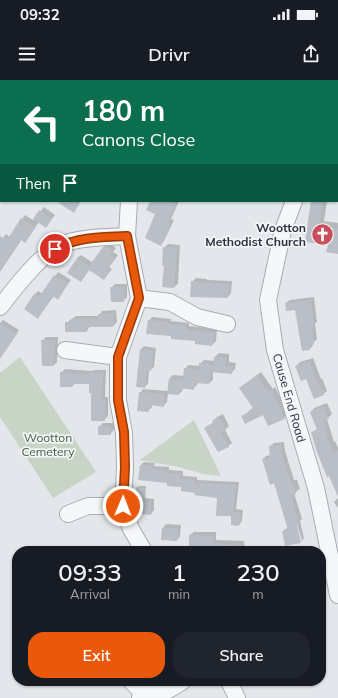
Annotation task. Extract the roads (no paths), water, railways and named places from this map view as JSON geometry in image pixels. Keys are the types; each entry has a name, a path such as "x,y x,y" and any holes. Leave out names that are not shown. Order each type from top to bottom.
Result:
{"street":[{"path":"129,202 127,236 139,298 118,357 118,400 124,432 125,467 123,506 131,529 141,546"},
{"name":"Cause End Road","path":"294,202 283,230 268,300 274,350 316,488 324,546"},
{"path":"0,307 45,255 65,243 94,238 127,236"},
{"path":"139,298 170,302 197,317 227,325"},
{"path":"65,350 118,357"},
{"path":"68,514 88,506 123,506"},
{"name":"Cause End Road","path":"326,557 338,595"},
{"path":"137,690 149,694 160,694 176,686"},
{"path":"231,686 237,698"}],"place":[{"name":"Wootton Methodist Church","path":"322,235"}],"park label":[{"name":"Wootton Cemetery","path":"48,445"}]}
